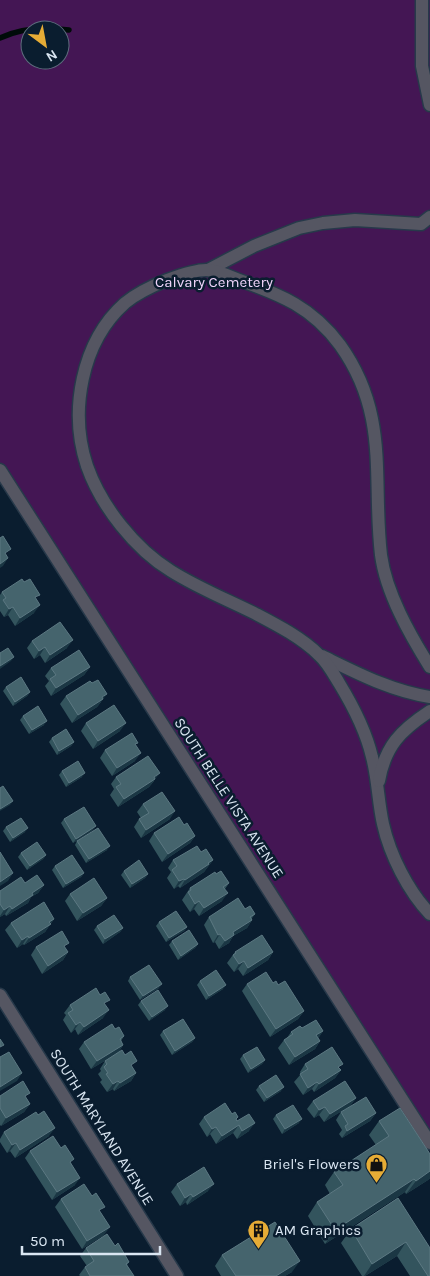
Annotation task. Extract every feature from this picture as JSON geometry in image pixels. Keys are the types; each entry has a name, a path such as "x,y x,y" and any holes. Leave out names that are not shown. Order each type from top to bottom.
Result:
{"street":[{"path":"422,0 422,66 430,105"},
{"path":"427,222 375,220 323,223 299,228 276,236 208,270 172,278 139,293 125,303 98,336 84,376 79,413 79,433 88,469 112,514 143,548 168,569 209,592 272,622 320,655 383,685 404,692 430,697"},
{"path":"237,254 237,266 251,284"},
{"path":"208,270 284,297 301,307 314,317 336,340 345,353 361,383 375,432 383,567 408,631 430,667"},
{"name":"SOUTH BELLE VISTA AVENUE","path":"0,470 430,1143"},
{"path":"320,655 344,691 361,724 372,754 384,827 408,886 420,904 430,914"},
{"path":"378,786 386,754 399,735 430,711"},
{"name":"SOUTH MARYLAND AVENUE","path":"0,995 177,1276"}],"green space":[{"name":"Calvary Cemetery","path":"0,0 430,0 430,1143 0,470"}],"building":[{"path":"3,536 11,549 5,553 8,558 0,564 0,538"},
{"path":"22,579 24,582 30,579 40,595 35,597 40,605 20,618 13,607 9,609 3,600 6,598 2,592"},
{"path":"60,622 73,640 50,655 45,647 39,651 32,641"},
{"path":"8,648 14,657 0,666 0,653"},
{"path":"79,650 90,667 56,688 50,679 56,675 51,668"},
{"path":"21,677 30,692 15,702 6,687"},
{"path":"98,680 107,694 102,697 103,699 78,715 66,696 90,681 92,683"},
{"path":"114,705 126,723 98,741 86,723"},
{"path":"38,706 47,721 32,730 23,716"},
{"path":"66,729 74,742 59,751 52,738"},
{"path":"132,733 138,743 135,744 141,753 117,768 105,750"},
{"path":"148,756 160,773 154,777 155,779 124,799 116,787 121,784 116,777"},
{"path":"78,761 85,773 69,783 62,771"},
{"path":"3,786 13,801 0,809 0,788"},
{"path":"162,792 175,811 146,830 139,819 149,813 143,804"},
{"path":"84,807 96,826 76,839 64,819"},
{"path":"179,817 184,825 187,823 195,836 168,854 154,833"},
{"path":"21,818 28,828 13,838 6,827"},
{"path":"98,828 110,846 89,859 77,841"},
{"path":"37,842 46,855 30,866 21,853"},
{"path":"197,846 201,852 206,849 213,860 185,880 179,881 172,870 177,866 173,860"},
{"path":"0,852 13,873 0,882"},
{"path":"72,855 84,873 66,884 55,866"},
{"path":"139,860 148,874 132,884 124,871"},
{"path":"221,871 229,883 223,887 228,893 204,908 199,901 195,904 188,892 191,890 190,888 215,872 216,874"},
{"path":"37,875 44,885 12,909 10,906 4,910 0,904 0,891 21,877 25,883"},
{"path":"94,878 107,898 83,913 70,894"},
{"path":"238,898 245,909 250,906 255,914 250,917 252,920 233,932 234,935 225,941 220,934 218,935 209,917"},
{"path":"44,902 54,919 49,922 51,924 29,938 28,936 22,940 11,923"},
{"path":"176,911 187,927 169,938 159,922"},
{"path":"114,915 123,928 105,939 97,926"},
{"path":"189,930 198,944 181,956 172,941"},
{"path":"62,931 69,943 64,946 68,952 48,966 36,947"},
{"path":"262,935 273,952 248,968 244,961 239,964 233,955 235,952"},
{"path":"149,965 162,984 143,996 130,977"},
{"path":"216,970 226,985 209,996 200,981"},
{"path":"266,972 273,983 276,981 278,985 285,981 304,1011 276,1029 247,984"},
{"path":"96,988 100,995 105,992 110,1000 104,1003 109,1010 84,1027 80,1022 76,1025 68,1013 73,1010 70,1005"},
{"path":"158,990 168,1006 152,1017 141,1001"},
{"path":"183,1019 195,1038 175,1051 163,1031"},
{"path":"316,1020 323,1031 316,1035 320,1041 295,1057 284,1040 300,1026 302,1028"},
{"path":"112,1024 115,1029 119,1027 124,1036 120,1039 123,1045 97,1061 84,1042"},
{"path":"0,1039 4,1045 0,1047"},
{"path":"257,1047 265,1060 251,1069 243,1055"},
{"path":"332,1047 343,1064 338,1067 341,1070 319,1084 317,1082 308,1088 300,1074 308,1069 305,1064"},
{"path":"122,1050 125,1055 131,1051 137,1061 131,1065 136,1073 120,1083 118,1081 113,1084 106,1074 108,1073 104,1067 107,1064 105,1061"},
{"path":"9,1052 22,1073 0,1087 0,1057"},
{"path":"276,1075 284,1087 267,1098 259,1086"},
{"path":"23,1081 30,1093 25,1096 30,1104 6,1118 0,1108 0,1096"},
{"path":"345,1081 356,1098 330,1114 325,1107 319,1110 313,1101"},
{"path":"366,1097 376,1113 347,1131 345,1126 348,1124 341,1112"},
{"path":"225,1103 232,1114 235,1112 238,1117 237,1121 249,1114 255,1123 242,1131 239,1125 222,1136 216,1127 212,1129 204,1117"},
{"path":"293,1105 302,1119 285,1129 276,1115"},
{"name":"Briel's Flowers","path":"400,1108 430,1154 430,1171 416,1181 414,1179 335,1230 317,1202 343,1185 334,1172 389,1136 379,1121"},
{"path":"44,1111 55,1128 20,1150 16,1143 12,1145 4,1132 36,1112 38,1115"},
{"path":"53,1136 61,1148 65,1145 74,1159 70,1162 80,1178 57,1192 30,1151"},
{"path":"204,1167 214,1184 193,1197 191,1194 185,1198 177,1184"},
{"path":"84,1184 92,1196 96,1193 105,1207 99,1210 110,1227 87,1241 61,1199"},
{"path":"398,1198 430,1248 430,1276 428,1276 406,1242 372,1264 351,1229"},
{"name":"AM Graphics","path":"275,1222 300,1261 276,1276 236,1276 222,1255"},
{"path":"107,1234 115,1246 118,1243 129,1262 126,1264 134,1276 90,1276 85,1267 94,1261 86,1248"}],"waterway":[{"path":"0,38 20,31"}],"place":[{"name":"Briel's Flowers","path":"376,1183"},
{"name":"AM Graphics","path":"259,1249"}]}
